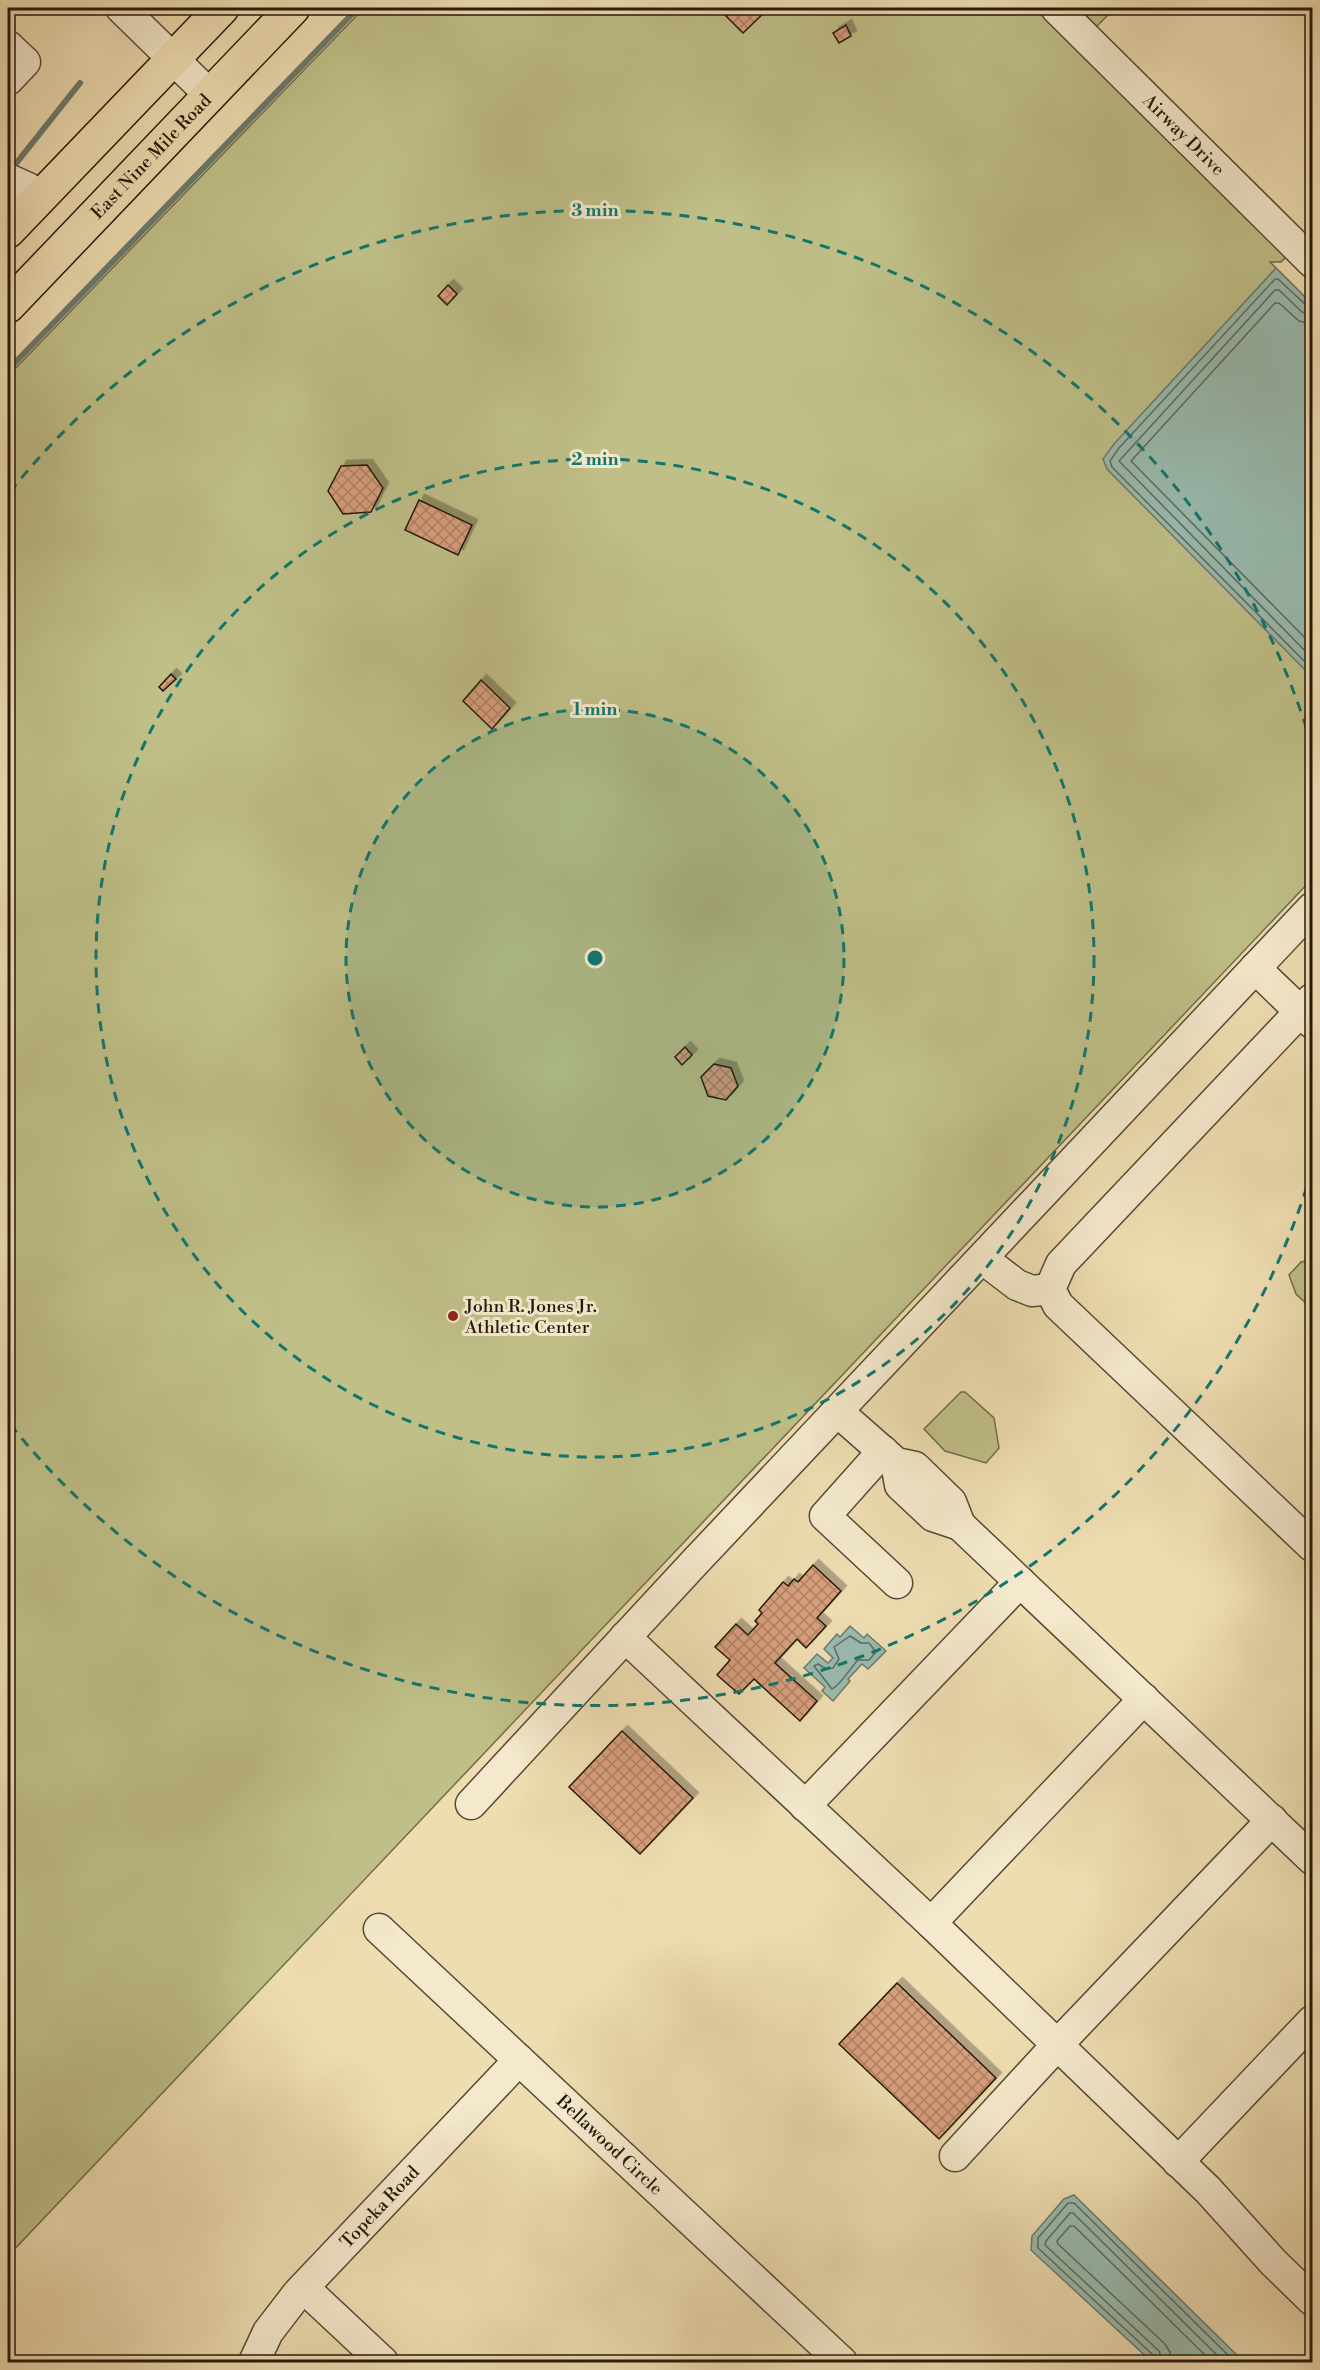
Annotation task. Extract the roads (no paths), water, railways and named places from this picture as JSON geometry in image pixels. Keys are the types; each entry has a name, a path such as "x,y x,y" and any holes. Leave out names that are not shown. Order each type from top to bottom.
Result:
{"main road":[{"path":"168,54 202,8"},
{"path":"8,231 25,189 168,54 222,8"},
{"name":"East Nine Mile Road","path":"8,306 288,12"},
{"path":"8,257 36,227 25,189"}],"street":[{"path":"121,8 210,95"},
{"name":"Airway Drive","path":"1056,8 1312,262"},
{"path":"8,46 25,63 8,80"},
{"path":"471,1804 625,1637 1312,908"},
{"path":"1255,968 1309,1011 1061,1264 1050,1288 1058,1305 1312,1546"},
{"path":"983,1259 1017,1285 1032,1291 1050,1288"},
{"path":"838,1412 890,1457 900,1485 933,1516 960,1525 1312,1858"},
{"path":"890,1457 825,1516 897,1583"},
{"path":"805,1806 1020,1582"},
{"path":"625,1637 1058,2044 1208,2190 1273,2262 1312,2300"},
{"path":"931,1923 1144,1699"},
{"path":"956,2156 1058,2044 1272,1820"},
{"name":"Bellawood Circle","path":"379,1929 842,2362"},
{"path":"1178,2162 1312,2021"},
{"name":"Topeka Road","path":"255,2362 268,2332 304,2288 519,2060"},
{"path":"304,2288 383,2362"}],"water":[{"path":"1276,268 1312,304 1312,677 1107,469 1103,459 1114,444"},
{"path":"850,1626 864,1638 867,1634 886,1651 868,1669 862,1664 833,1701 822,1691 825,1687 804,1668 817,1654 828,1663 833,1658 824,1649 837,1634 840,1637"},
{"path":"1074,2195 1244,2362 1152,2362 1031,2250 1032,2236 1064,2199"}],"waterway":[{"path":"8,370 358,8"},
{"path":"10,171 80,83"}],"place":[{"name":"John R. Jones Jr. Athletic Center","path":"453,1316"}]}
